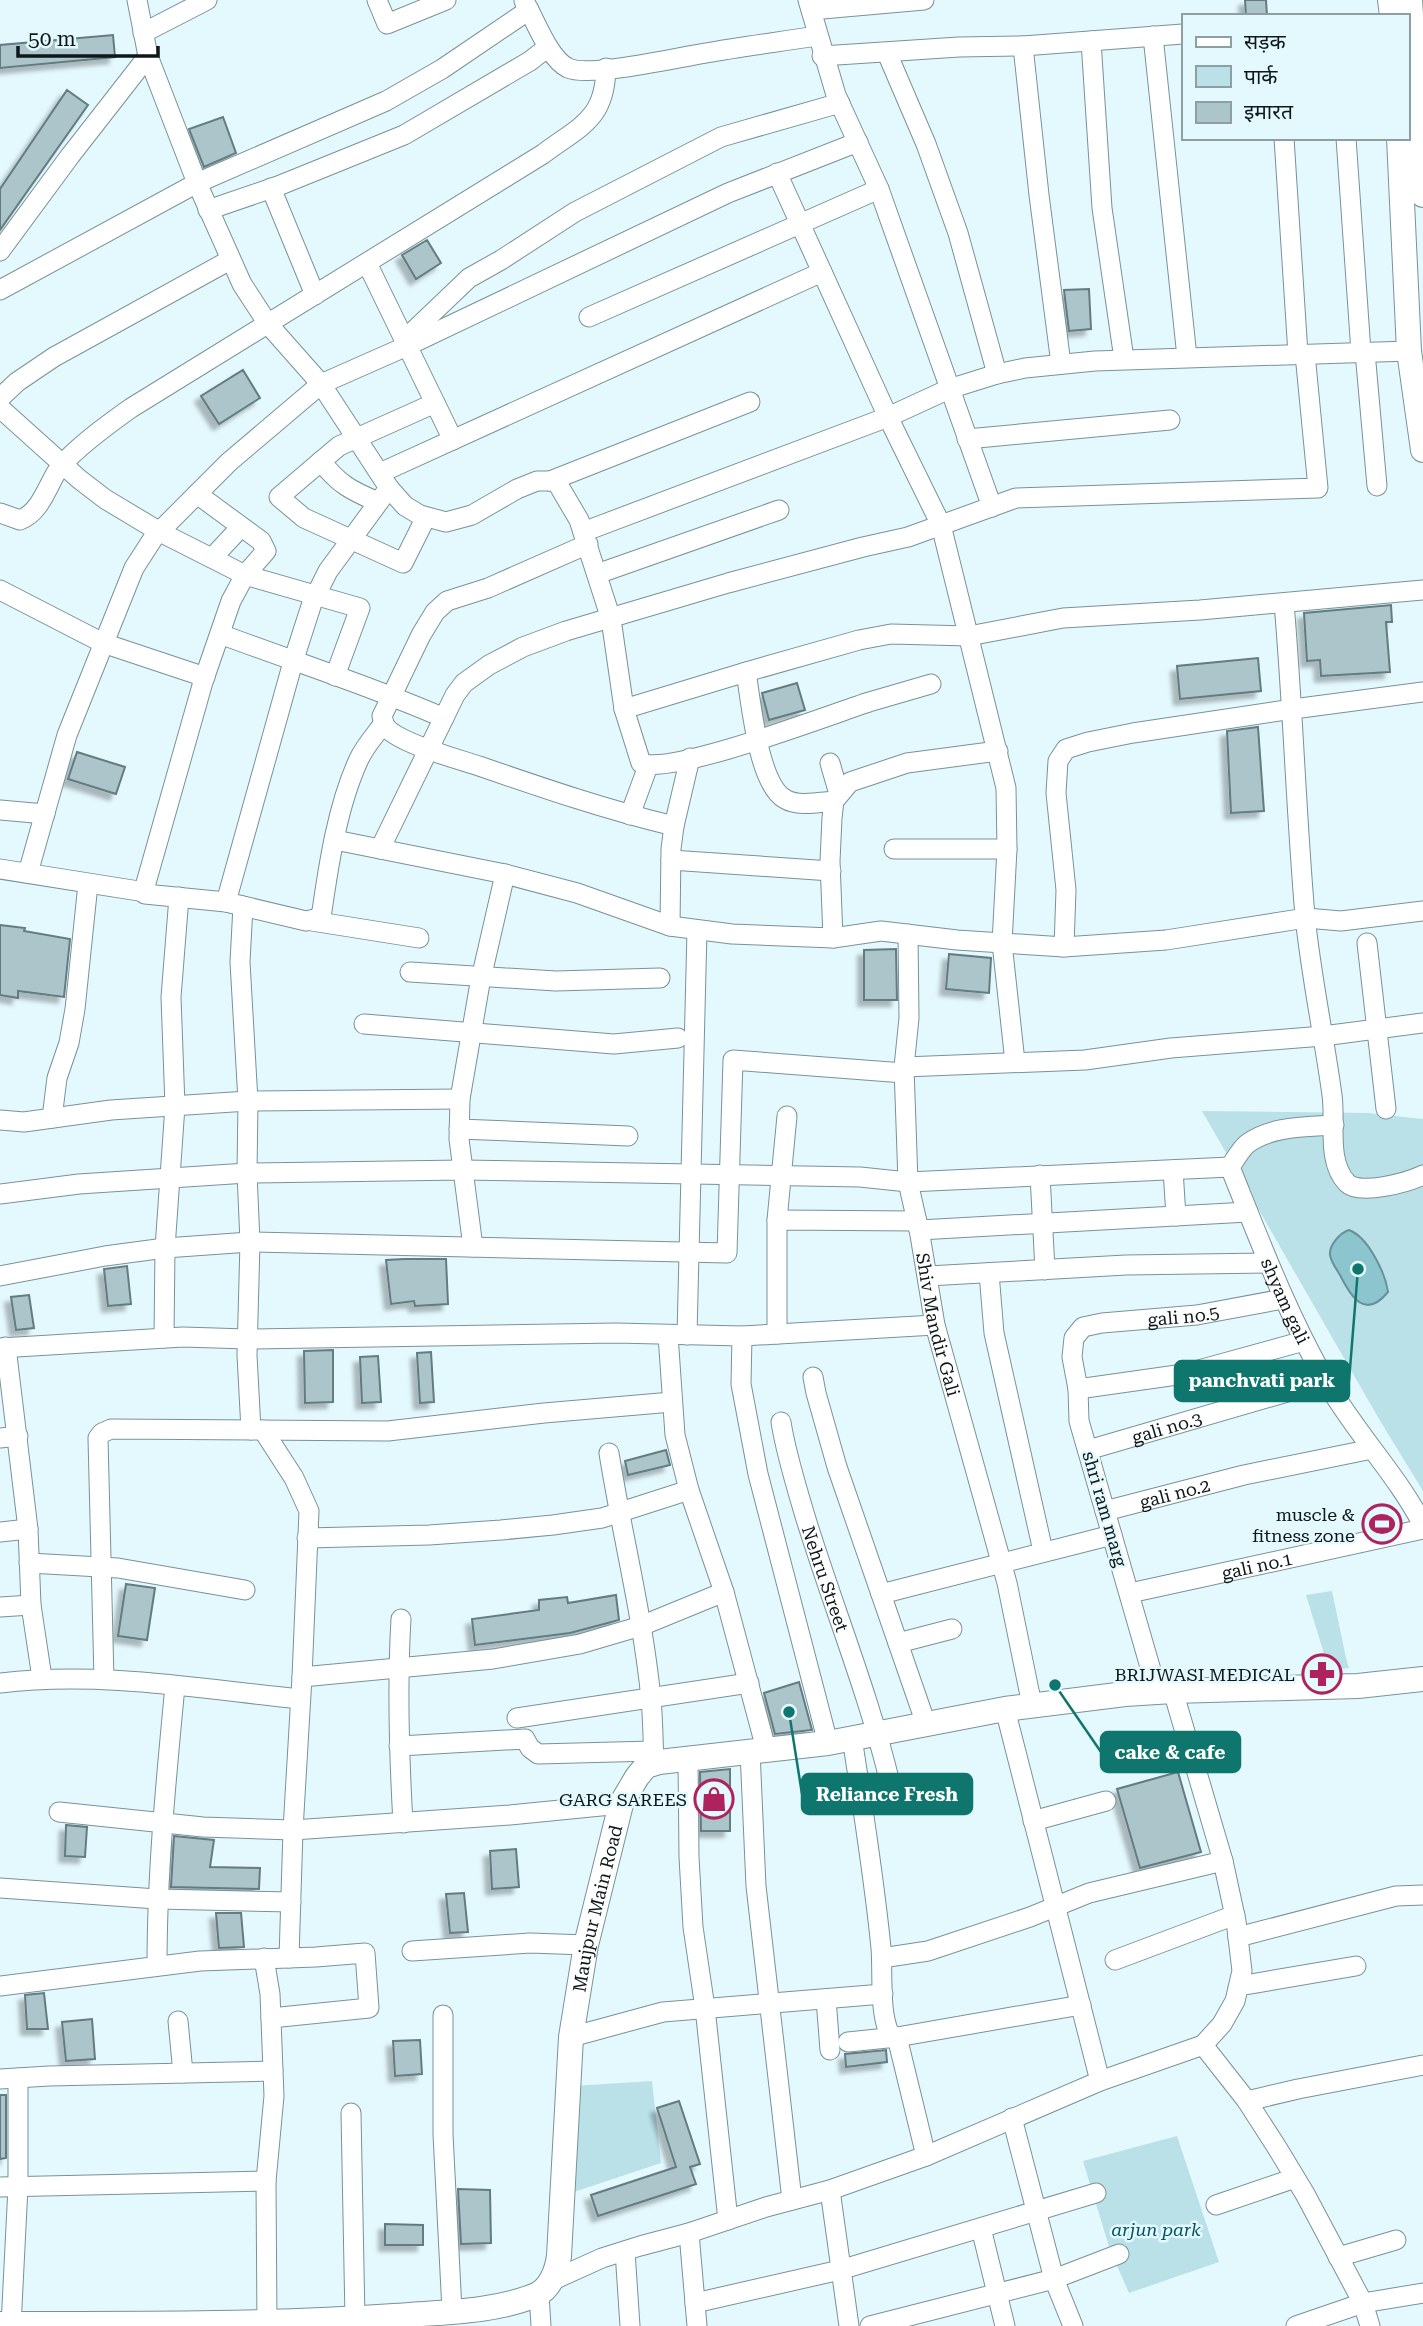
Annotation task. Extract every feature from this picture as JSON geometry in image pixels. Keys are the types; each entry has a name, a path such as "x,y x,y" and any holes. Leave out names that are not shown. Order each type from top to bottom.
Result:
{"street":[{"path":"137,0 148,56 208,210 242,284 268,324 321,384 356,437 382,487 405,506 426,517 446,522 472,515 516,489 537,481 556,481 575,511 611,619 624,709 641,763 648,766 669,764 757,740 932,684"},
{"path":"143,33 207,0"},
{"path":"377,0 387,24 446,0"},
{"path":"924,0 809,5 840,103 879,189 992,507"},
{"path":"0,290 197,183 386,101 442,69 526,5 548,47 568,68 582,71 648,65 704,53 820,46 887,53 1182,34"},
{"path":"1409,23 1419,70 1409,125"},
{"path":"1153,36 1187,357"},
{"path":"1091,41 1102,208 1124,359"},
{"path":"1023,46 1061,364"},
{"path":"208,210 404,135 530,61 548,47"},
{"path":"887,53 926,144 958,233 997,374"},
{"path":"0,251 69,156 148,56"},
{"path":"0,513 12,519 27,517 36,510 58,469 100,430 131,408 543,154 591,119 600,105 605,89 606,68"},
{"path":"405,343 469,278 575,212 722,137 840,103"},
{"path":"380,849 444,718 464,684 489,665 534,643 728,583 908,537 1017,498 1318,488 1301,354 1284,140"},
{"path":"1346,140 1377,486"},
{"path":"28,873 67,735 134,568 160,532 229,461 321,384 728,193 858,142"},
{"path":"1406,142 1422,179"},
{"path":"1406,142 1409,351 1423,450"},
{"path":"777,173 941,525 954,587 969,636 1006,788 1007,849 1002,943 1015,1062"},
{"path":"271,188 315,295"},
{"path":"589,317 879,189"},
{"path":"0,398 17,382 54,357 230,260"},
{"path":"367,263 453,440"},
{"path":"289,1958 309,1511 294,1478 257,1430 247,1339 250,1242 248,1101 234,904 293,662 315,596 328,570 382,487 453,440 822,272"},
{"path":"674,826 631,815 429,749 395,733 384,723 382,716 435,612 447,601 496,585 585,538 949,389 997,374 1061,364 1124,359 1409,351"},
{"path":"550,481 750,402"},
{"path":"426,517 403,563 304,518 279,497 339,446 435,403"},
{"path":"0,408 105,499 160,532 245,575 360,608 335,676"},
{"path":"967,439 1170,420"},
{"path":"321,461 334,478 350,490 382,487"},
{"path":"145,892 205,677 231,601 245,575 265,551 261,541 197,494"},
{"path":"597,574 779,510"},
{"path":"212,558 241,527"},
{"path":"0,590 103,643 205,677"},
{"path":"624,709 746,671 891,634 969,636 1063,618 1284,603 1423,590"},
{"path":"1284,603 1306,918 1334,1125 1334,1153 1338,1169 1352,1187 1367,1188 1406,1183 1423,1175"},
{"path":"220,634 391,695 444,718"},
{"path":"746,671 765,771 776,791 785,800 796,803 836,798 849,782 907,763 998,751"},
{"path":"1064,947 1066,890 1056,793 1058,761 1066,749 1088,741 1133,733 1423,692"},
{"path":"312,921 321,916 329,864 345,800 360,757 384,723"},
{"path":"670,926 674,826 690,758"},
{"path":"830,763 836,798 831,871 833,938"},
{"path":"631,815 648,766"},
{"path":"0,810 45,814"},
{"path":"335,840 505,874 577,892 670,926 732,934 833,938 881,931 1064,947 1166,940 1306,918 1340,921 1423,911"},
{"path":"894,849 1007,849"},
{"path":"671,860 831,871"},
{"path":"0,869 234,904 312,921 419,938"},
{"path":"473,1247 459,1129 460,1099 481,977 505,874"},
{"path":"52,1118 57,1078 69,1042 75,1009 88,884"},
{"path":"164,1338 165,1248 175,1106 171,997 179,897"},
{"path":"697,930 689,1252 672,1402 675,1435 688,1490 724,1592 748,1683 758,1750 756,1886 792,2200"},
{"name":"Shiv Mandir Gali","path":"908,934 909,1018 904,1070 908,1182 936,1325 1001,1562 1032,1705"},
{"path":"1367,943 1386,1109"},
{"path":"410,972 556,981 660,978"},
{"path":"0,1276 105,1256 165,1248 250,1242 726,1253 733,1060 904,1070 1085,1060 1171,1048 1423,1023"},
{"path":"365,1024 614,1044 678,1038"},
{"path":"0,1120 24,1122 111,1110 248,1101 460,1099"},
{"path":"777,1334 777,1220 787,1116"},
{"path":"0,1194 79,1184 247,1173 463,1170 860,1177 908,1182 1173,1170 1230,1167 1247,1145 1265,1135 1287,1129 1334,1125"},
{"path":"459,1129 628,1136"},
{"name":"shyam gali","path":"1230,1167 1283,1300 1325,1381 1408,1496 1423,1527"},
{"path":"1173,1170 1176,1216"},
{"path":"1040,1175 1045,1270"},
{"path":"777,1220 918,1225 1042,1223 1248,1212"},
{"path":"928,1276 1126,1265 1268,1263"},
{"path":"989,1273 997,1345 1043,1551"},
{"name":"gali no.5","path":"1083,1327 1197,1315 1283,1300"},
{"path":"42,1678 31,1605 28,1529 9,1437 3,1347 164,1338 616,1333 742,1336 936,1325"},
{"name":"shri ram marg","path":"1083,1327 1074,1338 1072,1357 1078,1389 1079,1421 1130,1593 1223,1861 1235,1915 1242,1971 1236,2001 1222,2024 1203,2045"},
{"path":"742,1336 741,1384 758,1474 828,1743"},
{"path":"1078,1389 1184,1374 1304,1341"},
{"path":"813,1377 836,1467 926,1724"},
{"name":"gali no.3","path":"1088,1450 1325,1381"},
{"path":"104,1679 98,1438 102,1433 111,1429 388,1431 672,1402"},
{"name":"Nehru Street","path":"781,1422 785,1449 816,1551 878,1733 891,1787"},
{"name":"gali no.2","path":"1105,1511 1244,1475 1372,1449"},
{"path":"609,1453 641,1626 651,1699 653,1757"},
{"path":"307,1538 501,1531 602,1518 688,1490"},
{"name":"gali no.1","path":"1130,1593 1423,1527"},
{"path":"0,1532 28,1529"},
{"path":"881,1594 1112,1535"},
{"path":"30,1563 118,1568 245,1590"},
{"path":"302,1677 493,1659 580,1644 641,1626 724,1592"},
{"path":"0,1607 31,1605"},
{"path":"401,1619 398,1668 403,1823"},
{"path":"898,1643 952,1629"},
{"path":"0,1682 42,1678 104,1679 300,1699"},
{"path":"399,1746 526,1739 530,1748 538,1754 688,1759 828,1743 1032,1705 1165,1691 1358,1686 1423,1679"},
{"path":"517,1718 748,1683"},
{"path":"157,1966 157,1899 175,1686"},
{"path":"1004,1709 1100,2081"},
{"path":"852,1738 873,1866 887,2030 897,2037"},
{"name":"Maujpur Main Road","path":"545,2288 558,2268 571,2037 586,1945 621,1804 653,1757"},
{"path":"688,1759 693,1927 705,2008 728,2220"},
{"path":"1033,1821 1106,1801"},
{"path":"59,1812 203,1827 293,1830 510,1815 621,1804"},
{"path":"882,1958 940,1948 1055,1908 1089,1893 1223,1861"},
{"path":"0,1888 157,1899 291,1902"},
{"path":"1238,1937 1396,1896 1423,1895"},
{"path":"1115,1960 1235,1915"},
{"path":"412,1951 530,1942 586,1945"},
{"path":"0,1986 157,1966 365,1953 369,2008 271,2018"},
{"path":"264,1958 270,1994 273,2071 272,2126 266,2181 267,2324"},
{"path":"1238,1986 1356,1966"},
{"path":"571,2037 663,2012 883,1994"},
{"path":"826,1999 830,2050"},
{"path":"848,2042 897,2037 1081,2006"},
{"path":"443,2015 443,2134 452,2311"},
{"path":"178,2021 183,2073"},
{"path":"897,2037 926,2156"},
{"path":"273,2071 9,2078 7,2325 267,2324 498,2306 545,2288 602,2258 830,2190 926,2156 1100,2081 1203,2045 1247,2101 1295,2178 1363,2303 1370,2326"},
{"path":"1247,2101 1423,2065"},
{"path":"351,2113 355,2319"},
{"path":"1012,2118 1055,2279 1073,2326"},
{"path":"1216,2205 1295,2178"},
{"path":"9,2187 266,2181"},
{"path":"830,2190 849,2326"},
{"path":"695,2303 840,2270 1096,2193"},
{"path":"981,2228 1005,2326"},
{"path":"689,2233 697,2326"},
{"path":"1338,2258 1396,2240"},
{"path":"625,2251 630,2326"},
{"path":"870,2326 1055,2279 1119,2254"},
{"path":"541,2326 545,2288"},
{"path":"1296,2326 1363,2303 1423,2293"}],"green space":[{"path":"1202,1111 1368,1113 1423,1119 1423,1491 1379,1419"},
{"path":"1332,1591 1349,1668 1329,1670 1306,1595"},
{"path":"652,2081 661,2163 562,2196 572,2086"},
{"name":"arjun park","path":"1177,2136 1219,2262 1129,2293 1110,2250 1083,2161"}],"shaded area":[{"path":"1349,1230 1369,1247 1386,1284 1388,1292 1372,1304 1366,1305 1354,1297 1331,1258 1333,1243"}],"building":[{"path":"1245,0 1266,0 1267,14 1246,14"},
{"path":"113,35 115,57 0,68 0,45"},
{"path":"67,90 88,105 0,230 0,189"},
{"path":"223,117 236,153 204,167 189,129"},
{"path":"427,240 441,263 416,279 402,255"},
{"path":"1089,289 1091,329 1069,331 1064,290"},
{"path":"243,370 260,398 219,424 201,396"},
{"path":"1391,605 1392,622 1386,622 1390,672 1321,676 1320,660 1307,661 1304,613"},
{"path":"1258,658 1261,691 1180,699 1177,666"},
{"path":"797,683 805,710 769,720 762,693"},
{"path":"1258,727 1264,811 1231,813 1227,731"},
{"path":"77,752 125,767 116,794 68,779"},
{"path":"0,925 70,939 64,997 18,991 18,998 0,995"},
{"path":"896,949 897,1000 864,1000 864,950"},
{"path":"949,954 991,958 989,993 946,989"},
{"path":"446,1259 448,1304 415,1306 414,1301 391,1304 386,1260"},
{"path":"127,1266 131,1304 108,1306 104,1269"},
{"path":"29,1295 34,1328 16,1330 11,1297"},
{"path":"333,1350 333,1402 305,1403 304,1351"},
{"path":"431,1352 434,1402 420,1403 417,1353"},
{"path":"378,1356 381,1402 362,1403 360,1357"},
{"path":"666,1450 670,1465 628,1475 625,1461"},
{"path":"126,1584 155,1588 147,1640 118,1636"},
{"path":"616,1595 619,1620 570,1633 475,1645 472,1619 539,1610 539,1600 567,1597 568,1603"},
{"path":"799,1682 812,1730 775,1734 764,1693"},
{"name":"GARG SAREES","path":"730,1769 730,1831 701,1831 700,1772"},
{"path":"1178,1772 1201,1852 1140,1868 1117,1789"},
{"path":"66,1825 87,1827 85,1857 65,1856"},
{"path":"174,1836 214,1840 210,1867 260,1868 259,1889 171,1887"},
{"path":"516,1849 519,1887 492,1889 490,1851"},
{"path":"464,1893 468,1932 450,1933 446,1894"},
{"path":"216,1913 241,1913 244,1947 219,1948"},
{"path":"44,1993 48,2029 27,2029 25,1995"},
{"path":"92,2019 95,2059 66,2061 62,2022"},
{"path":"420,2040 422,2074 395,2076 393,2041"},
{"path":"886,2050 887,2062 846,2067 845,2054"},
{"path":"0,2095 6,2095 6,2158 0,2159"},
{"path":"679,2101 700,2164 690,2167 696,2184 598,2216 591,2195 676,2167 657,2108"},
{"path":"458,2189 490,2190 491,2243 461,2244"},
{"path":"385,2224 423,2225 423,2245 385,2245"}],"place":[{"name":"panchvati park","path":"1358,1269"},
{"name":"muscle & fitness zone","path":"1382,1524"},
{"name":"BRIJWASI MEDICAL","path":"1322,1674"},
{"name":"cake & cafe","path":"1055,1685"},
{"name":"Reliance Fresh","path":"789,1712"},
{"name":"GARG SAREES","path":"714,1799"}]}
